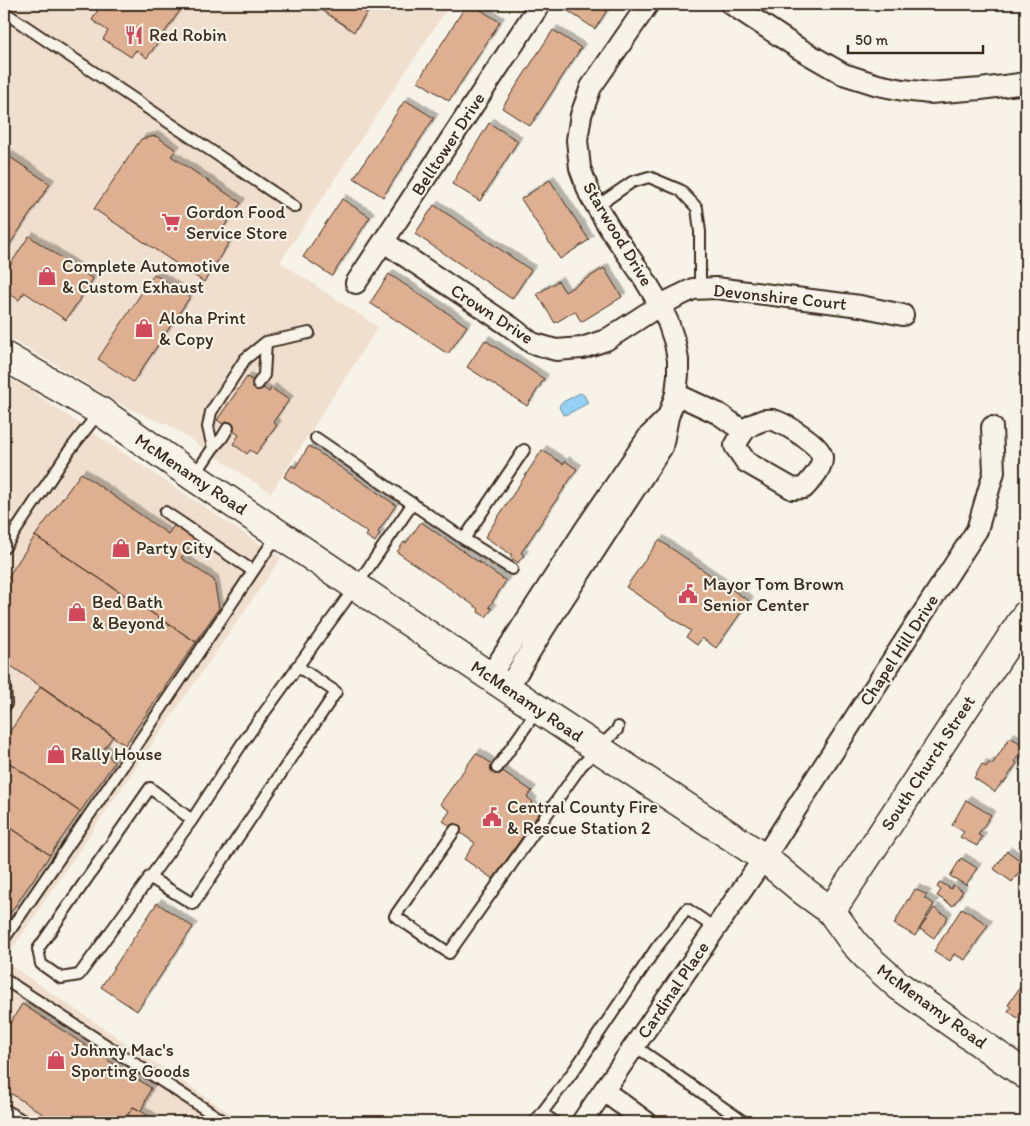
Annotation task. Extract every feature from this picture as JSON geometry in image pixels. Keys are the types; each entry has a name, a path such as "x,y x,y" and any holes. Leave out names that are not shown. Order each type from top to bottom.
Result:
{"street":[{"name":"Belltower Drive","path":"356,283 540,4"},
{"name":"Starwood Drive","path":"499,682 543,630 662,447 668,418 676,394 678,360 668,322 642,275 610,229 590,195 580,168 577,140 581,115 591,87 648,4"},
{"path":"731,4 798,48 843,74 878,85 930,93 1026,83"},
{"name":"Crown Drive","path":"384,242 511,326 532,343 556,350 582,348 606,340 660,305"},
{"name":"Devonshire Court","path":"660,305 693,289 716,288 851,305 903,315"},
{"name":"McMenamy Road","path":"4,356 100,411 194,477 538,709 764,858 831,911 859,949 899,986 1026,1074"},
{"path":"676,394 719,414 743,431"},
{"name":"Chapel Hill Drive","path":"764,858 977,530 994,472 992,427"},
{"name":"South Church Street","path":"831,911 1026,615"},
{"name":"Cardinal Place","path":"582,1122 764,858"},
{"path":"604,1091 646,1122"}],"lane":[{"path":"4,12 295,207"},
{"path":"597,206 632,182 648,177 680,190 697,208 700,232 700,289"},
{"path":"213,448 208,427 211,412 245,360 266,342 309,333"},
{"path":"258,384 264,375 266,342"},
{"path":"4,548 69,451 100,411"},
{"path":"194,477 228,428"},
{"path":"316,438 464,539 512,569"},
{"path":"464,539 524,450"},
{"path":"192,820 150,788 38,949 40,964 61,978 78,975 192,820 243,742 356,586 413,503"},
{"path":"165,512 253,571"},
{"path":"4,939 279,533"},
{"path":"149,877 193,904 336,692 297,666"},
{"path":"4,685 6,704 4,707"},
{"path":"498,768 538,709"},
{"path":"455,830 395,916 449,953 581,766 618,727"},
{"path":"535,1122 575,1069 657,947 687,909 715,928"},
{"path":"4,979 225,1122"},
{"path":"635,1046 744,1122"},
{"path":"4,1109 25,1122"},
{"path":"542,1113 555,1122"}],"shaded area":[{"path":"4,4 450,4 280,262 378,327 271,493 167,424 120,404 4,336"},
{"path":"4,377 26,387 281,558 4,961"},
{"path":"4,961 243,1122 4,1122"}],"water":[{"path":"580,393 584,395 588,403 563,415 559,407 561,403"}],"building":[{"name":"Red Robin","path":"96,4 180,4 183,6 147,58 136,50 131,57 103,39 108,31 92,20 99,8"},
{"path":"313,4 373,4 354,32"},
{"path":"467,4 471,4 500,22 449,101 418,81"},
{"path":"569,4 611,4 595,29 565,9"},
{"path":"553,30 581,48 530,126 502,108"},
{"path":"405,100 434,118 383,197 354,178"},
{"path":"489,123 518,141 480,201 452,184"},
{"name":"Gordon Food Service Store","path":"156,136 176,150 171,156 241,203 218,235 230,241 204,282 94,209 141,139"},
{"path":"4,153 50,184 4,253"},
{"path":"550,180 589,240 560,259 521,199"},
{"path":"342,199 370,217 332,276 303,257"},
{"path":"434,205 531,270 512,299 415,234"},
{"name":"Complete Automotive & Custom Exhaust","path":"29,236 93,279 66,320 24,292 19,300 4,290 4,274"},
{"path":"604,268 622,297 581,322 575,311 555,323 537,294 558,281 565,292"},
{"name":"Aloha Print & Copy","path":"154,274 190,297 133,382 98,359"},
{"path":"389,274 467,326 448,354 370,303"},
{"path":"485,340 544,379 527,406 467,367"},
{"path":"247,377 269,392 271,388 289,400 273,422 277,425 256,454 250,450 247,454 233,444 239,435 217,420"},
{"path":"309,446 396,505 378,532 380,534 375,542 366,536 368,533 284,477 292,465 295,468"},
{"path":"542,450 563,464 565,461 577,469 521,553 524,555 518,563 510,557 512,555 485,537"},
{"name":"Party City","path":"81,473 168,534 175,524 196,538 181,558 214,580 219,608 196,642 35,536"},
{"path":"421,522 506,581 489,607 492,609 486,617 478,612 479,609 397,552"},
{"name":"Bed Bath & Beyond","path":"35,536 196,642 125,745 4,661 4,583"},
{"name":"Mayor Tom Brown Senior Center","path":"659,540 749,601 716,648 702,638 697,645 686,637 691,631 626,587"},
{"name":"Rally House","path":"41,686 113,736 104,749 114,763 80,812 4,759 4,740"},
{"path":"1010,737 1026,747 1026,753 1023,757 1019,754 1015,761 1017,763 1004,783 1002,782 995,792 974,778 982,764 986,767 989,763 992,765"},
{"name":"Central County Fire & Rescue Station 2","path":"476,753 532,791 527,797 533,802 531,805 540,812 493,879 464,859 475,843 443,821 450,811 440,804"},
{"path":"4,759 80,812 50,855 4,823"},
{"path":"966,800 991,815 978,835 982,837 977,846 960,837 964,832 952,825"},
{"path":"4,823 50,855 4,922"},
{"path":"1007,851 1025,864 1012,882 994,869"},
{"path":"961,858 977,868 966,885 950,876"},
{"path":"940,882 951,889 953,885 963,891 953,906 937,896 941,890 937,887"},
{"path":"915,889 927,895 924,898 934,904 915,936 894,924"},
{"path":"157,903 193,927 137,1011 101,987"},
{"path":"934,908 948,917 934,938 920,929"},
{"path":"962,908 988,925 965,960 954,954 950,961 934,951"},
{"path":"1026,952 1026,963 1021,960"},
{"path":"1026,978 1026,1017 1023,1022 1008,1011 1011,1007 1008,1005"},
{"name":"Johnny Mac's Sporting Goods","path":"22,1004 151,1088 141,1111 133,1107 123,1122 55,1122 4,1089 4,1033"},
{"path":"133,1107 141,1111 157,1122 123,1122"}],"place":[{"name":"Red Robin","path":"134,35"},
{"name":"Gordon Food Service Store","path":"171,222"},
{"name":"Complete Automotive & Custom Exhaust","path":"47,276"},
{"name":"Aloha Print & Copy","path":"144,328"},
{"name":"Party City","path":"121,548"},
{"name":"Mayor Tom Brown Senior Center","path":"688,594"},
{"name":"Bed Bath & Beyond","path":"77,612"},
{"name":"Rally House","path":"56,754"},
{"name":"Central County Fire & Rescue Station 2","path":"492,817"},
{"name":"Johnny Mac's Sporting Goods","path":"56,1060"}]}
